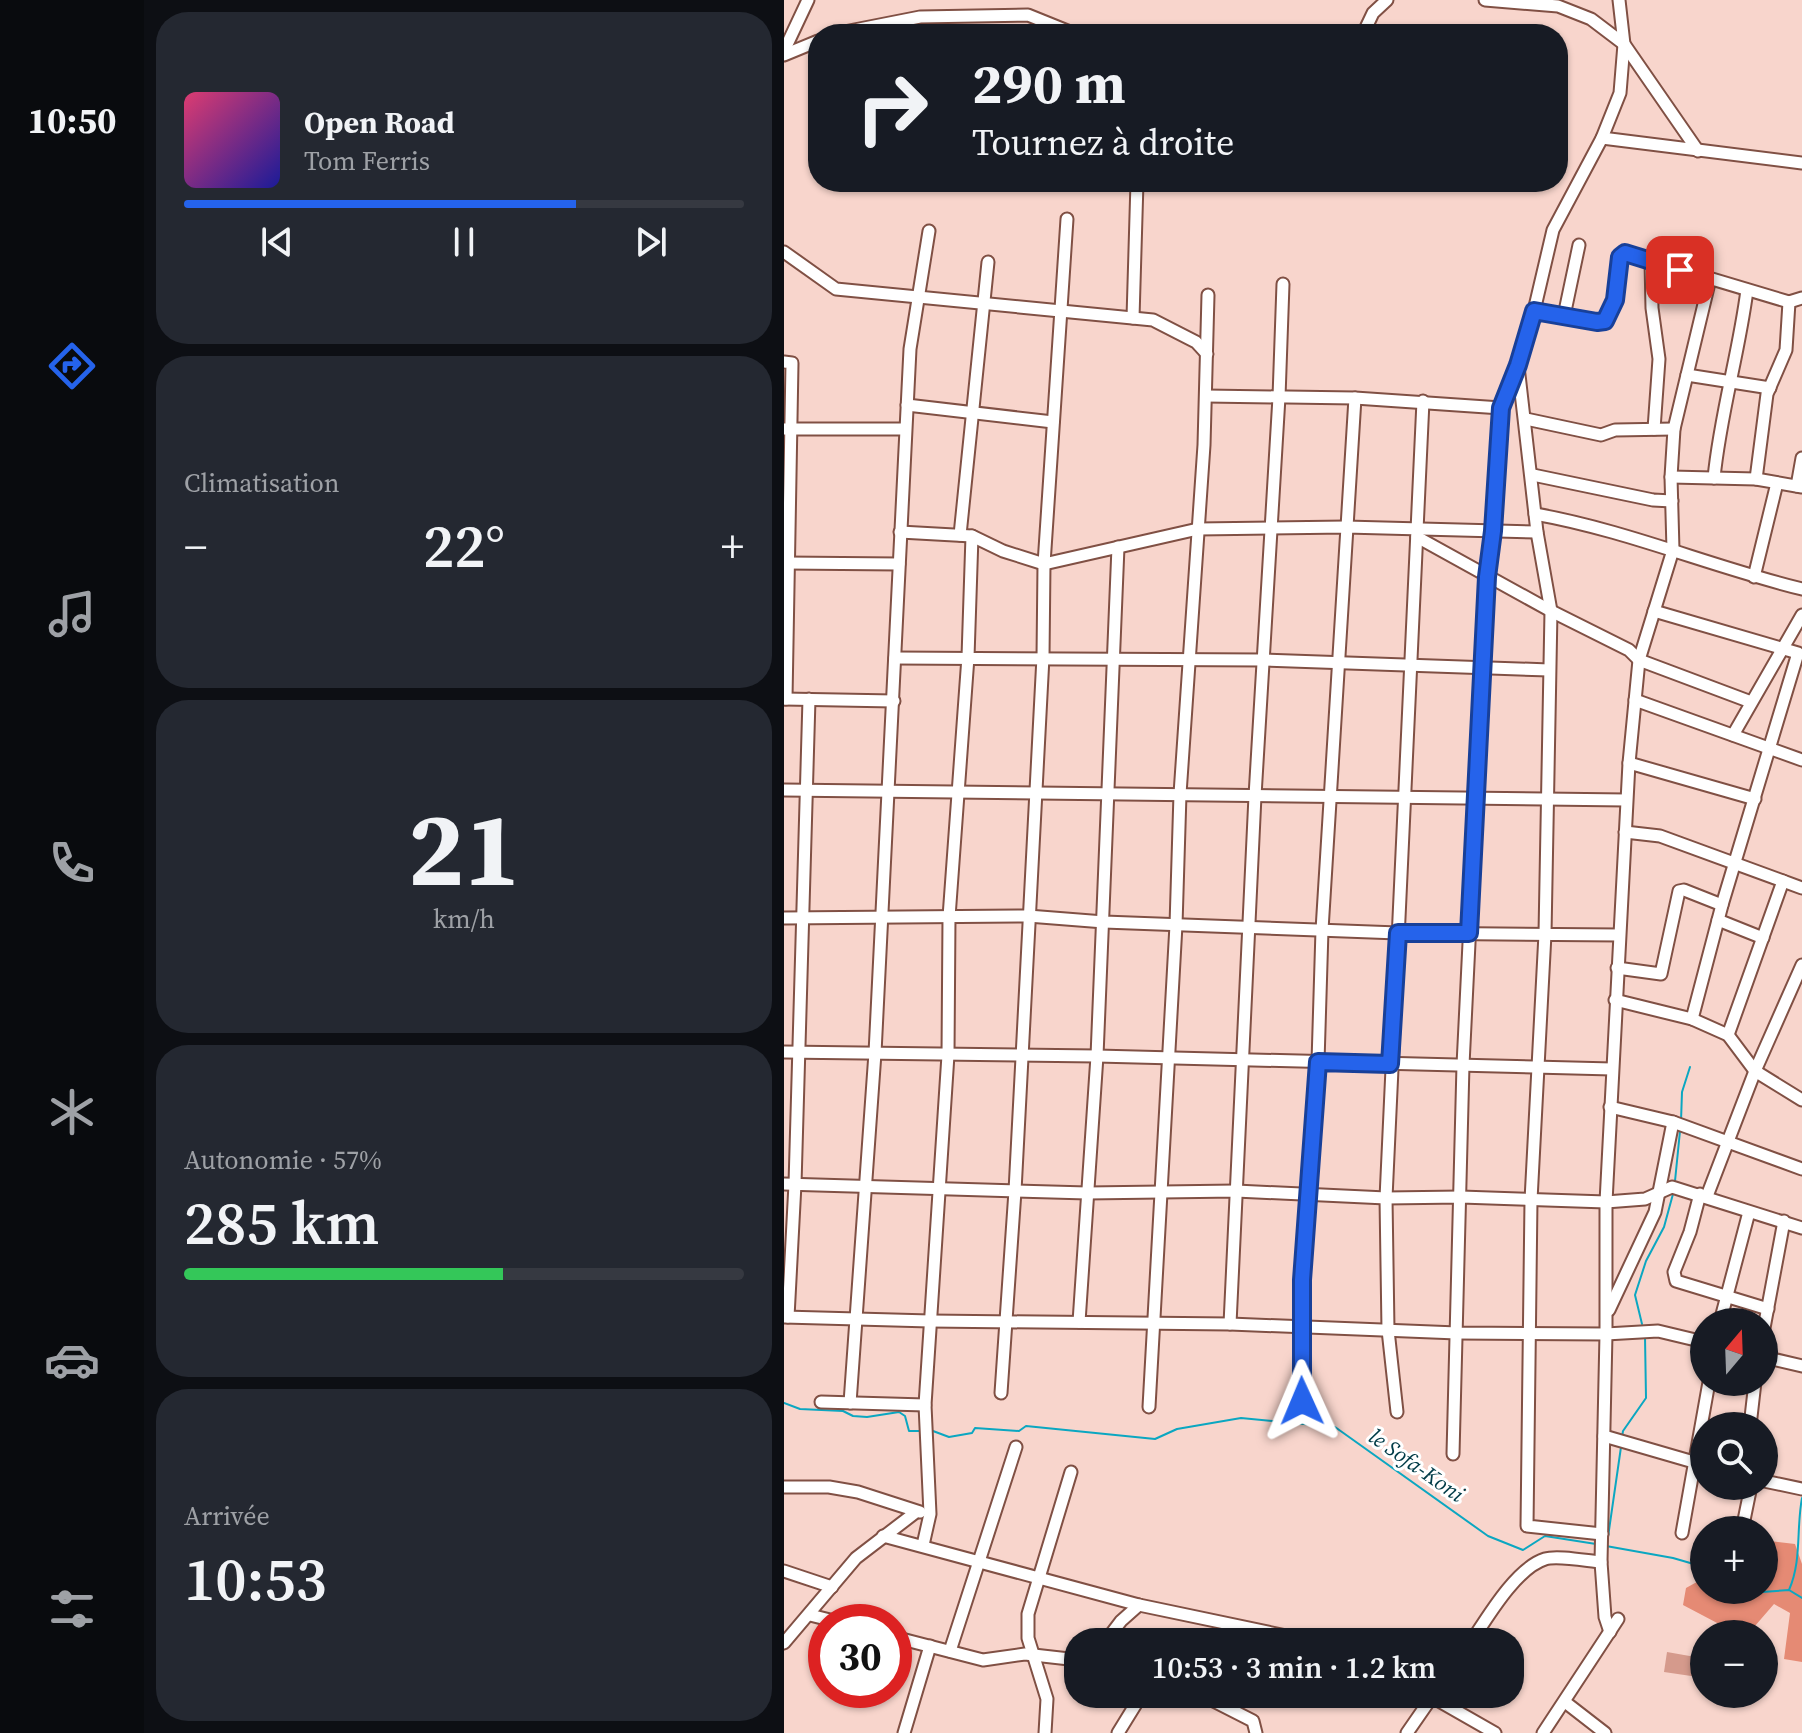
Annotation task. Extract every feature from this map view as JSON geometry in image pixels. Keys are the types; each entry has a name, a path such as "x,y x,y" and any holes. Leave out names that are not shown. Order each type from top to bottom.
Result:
{"street":[{"path":"784,53 808,0"},
{"path":"1028,15 1033,0"},
{"path":"1368,24 1373,13 1387,0"},
{"path":"1485,0 1558,6 1591,19 1624,44 1698,151"},
{"path":"1453,1454 1469,933 1487,577 1501,408 1534,311 1553,230 1602,138 1620,93 1624,44 1619,0"},
{"path":"885,24 920,17 1028,15 1050,24"},
{"path":"784,53 808,45"},
{"path":"1602,138 1802,163"},
{"path":"1133,318 1137,192"},
{"path":"1001,1393 1036,793 1044,564 1067,219"},
{"path":"850,1403 867,1185 890,791 910,349 929,231"},
{"path":"1564,316 1579,245"},
{"path":"784,252 836,289 1153,320 1196,342 1207,354"},
{"path":"1534,311 1605,321 1615,300 1620,257 1625,253 1789,302 1802,298"},
{"path":"1651,261 1652,308 1659,359 1654,429"},
{"path":"923,1545 930,1514 925,1405 948,1055 949,917 968,657 966,536 973,413 988,262"},
{"path":"1610,1632 1605,1617 1601,1562 1606,1202 1626,800 1639,660 1673,550 1671,477 1674,429 1710,279"},
{"path":"1230,1324 1283,284"},
{"path":"1714,478 1718,439 1741,342 1747,290"},
{"path":"1149,1407 1176,925 1180,795 1206,396 1208,295"},
{"path":"1756,479 1770,388 1786,350 1789,302"},
{"path":"784,362 792,363 788,430 785,699 894,701"},
{"path":"1518,365 1533,475 1537,532 1551,611 1545,934 1531,1200 1527,1526 1602,1534"},
{"path":"1687,375 1770,388"},
{"path":"1206,396 1355,398 1501,408"},
{"path":"1302,1401 1301,1328 1318,1062 1322,930 1355,398"},
{"path":"1397,1412 1388,1330 1386,1198 1423,401"},
{"path":"907,405 1053,422"},
{"path":"1526,419 1601,435 1615,430 1674,429"},
{"path":"788,430 905,429"},
{"path":"1671,477 1756,479 1800,487 1802,458"},
{"path":"1533,475 1672,501"},
{"path":"1754,577 1777,483"},
{"path":"1535,514 1578,522 1802,589"},
{"path":"900,532 966,536 1044,564 1198,529 1346,527 1417,534 1537,532"},
{"path":"1417,534 1487,577 1629,650 1639,660 1751,702"},
{"path":"1079,1322 1104,922 1118,547"},
{"path":"786,563 899,564"},
{"path":"1654,611 1798,653 1722,905 1692,1019"},
{"path":"1733,735 1802,615"},
{"path":"895,658 1263,660 1549,670"},
{"path":"809,699 786,1317 1230,1324 1457,1333 1606,1334 1658,1331 1690,1339"},
{"path":"1635,700 1802,760"},
{"path":"1629,763 1755,799"},
{"path":"784,790 1626,800"},
{"path":"1625,832 1660,836 1802,888"},
{"path":"1728,1035 1783,881"},
{"path":"1617,968 1661,974 1679,891 1684,890 1722,905"},
{"path":"784,918 1028,916 1104,922 1398,933 1619,935"},
{"path":"1718,920 1763,938"},
{"path":"1765,1308 1676,1281 1673,1277 1703,1195 1802,965"},
{"path":"1615,1000 1692,1019 1728,1035 1755,1071 1802,1100"},
{"path":"784,1052 1097,1056 1612,1069"},
{"path":"1610,1107 1678,1124 1802,1169"},
{"path":"1606,1315 1655,1212 1658,1191 1678,1124"},
{"path":"790,1184 1087,1193 1236,1191 1386,1198 1606,1202 1645,1199 1672,1187 1802,1228"},
{"path":"1723,1308 1749,1212"},
{"path":"1768,1308 1784,1221"},
{"path":"1778,1360 1802,1366"},
{"path":"821,1402 925,1405"},
{"path":"1604,1436 1690,1461"},
{"path":"950,1651 1016,1447"},
{"path":"1045,1733 1047,1699 1028,1638 1028,1614 1071,1472"},
{"path":"1778,1484 1802,1489"},
{"path":"784,1487 829,1487 858,1492 930,1514"},
{"path":"1682,1533 1691,1500"},
{"path":"819,1604 856,1558 916,1512"},
{"path":"883,1536 1139,1605 1248,1628"},
{"path":"1480,1628 1498,1601 1524,1572 1546,1558 1601,1562"},
{"path":"784,1571 832,1587"},
{"path":"1116,1628 1139,1605"},
{"path":"784,1643 808,1617"},
{"path":"1543,1733 1618,1619"},
{"path":"912,1642 983,1660 1033,1655 1064,1658"},
{"path":"904,1733 930,1646"},
{"path":"1565,1702 1605,1733"},
{"path":"1118,1733 1133,1708"},
{"path":"1227,1708 1253,1721 1256,1733"},
{"path":"1407,1733 1425,1708"},
{"path":"1453,1708 1495,1733"}],"shaded area":[{"path":"1778,1542 1795,1544 1802,1564 1802,1662 1784,1659 1790,1613 1774,1604 1778,1604"},
{"path":"1690,1586 1690,1604 1774,1604 1760,1620 1711,1620 1683,1605 1686,1588"},
{"path":"1667,1652 1690,1656 1690,1676 1664,1672"}],"waterway":[{"path":"1681,1121 1682,1092 1690,1067"},
{"path":"1675,1181 1680,1131"},
{"path":"1642,1324 1635,1295 1646,1261 1664,1227 1673,1194"},
{"path":"1622,1437 1646,1398 1645,1337"},
{"name":"le Sofa-Koni","path":"784,1403 800,1409 843,1411 853,1416 899,1412 905,1416 909,1431 922,1431"},
{"name":"le Sofa-Koni","path":"933,1431 949,1437 972,1433 975,1428 1019,1431 1026,1426 1155,1439 1177,1429 1241,1418 1335,1427 1488,1536 1523,1550 1545,1536 1596,1544"},
{"path":"1607,1544 1621,1447"},
{"path":"1789,1590 1796,1567 1802,1498"},
{"name":"le Sofa-Koni","path":"1606,1546 1690,1563"},
{"name":"le Sofa-Koni","path":"1778,1591 1789,1590 1802,1598"}],"route":[{"path":"1302,1401 1302,1280 1318,1062 1390,1064 1398,933 1469,933 1487,577 1501,408 1534,311 1605,321 1615,300 1620,257 1625,253 1680,270"}]}
